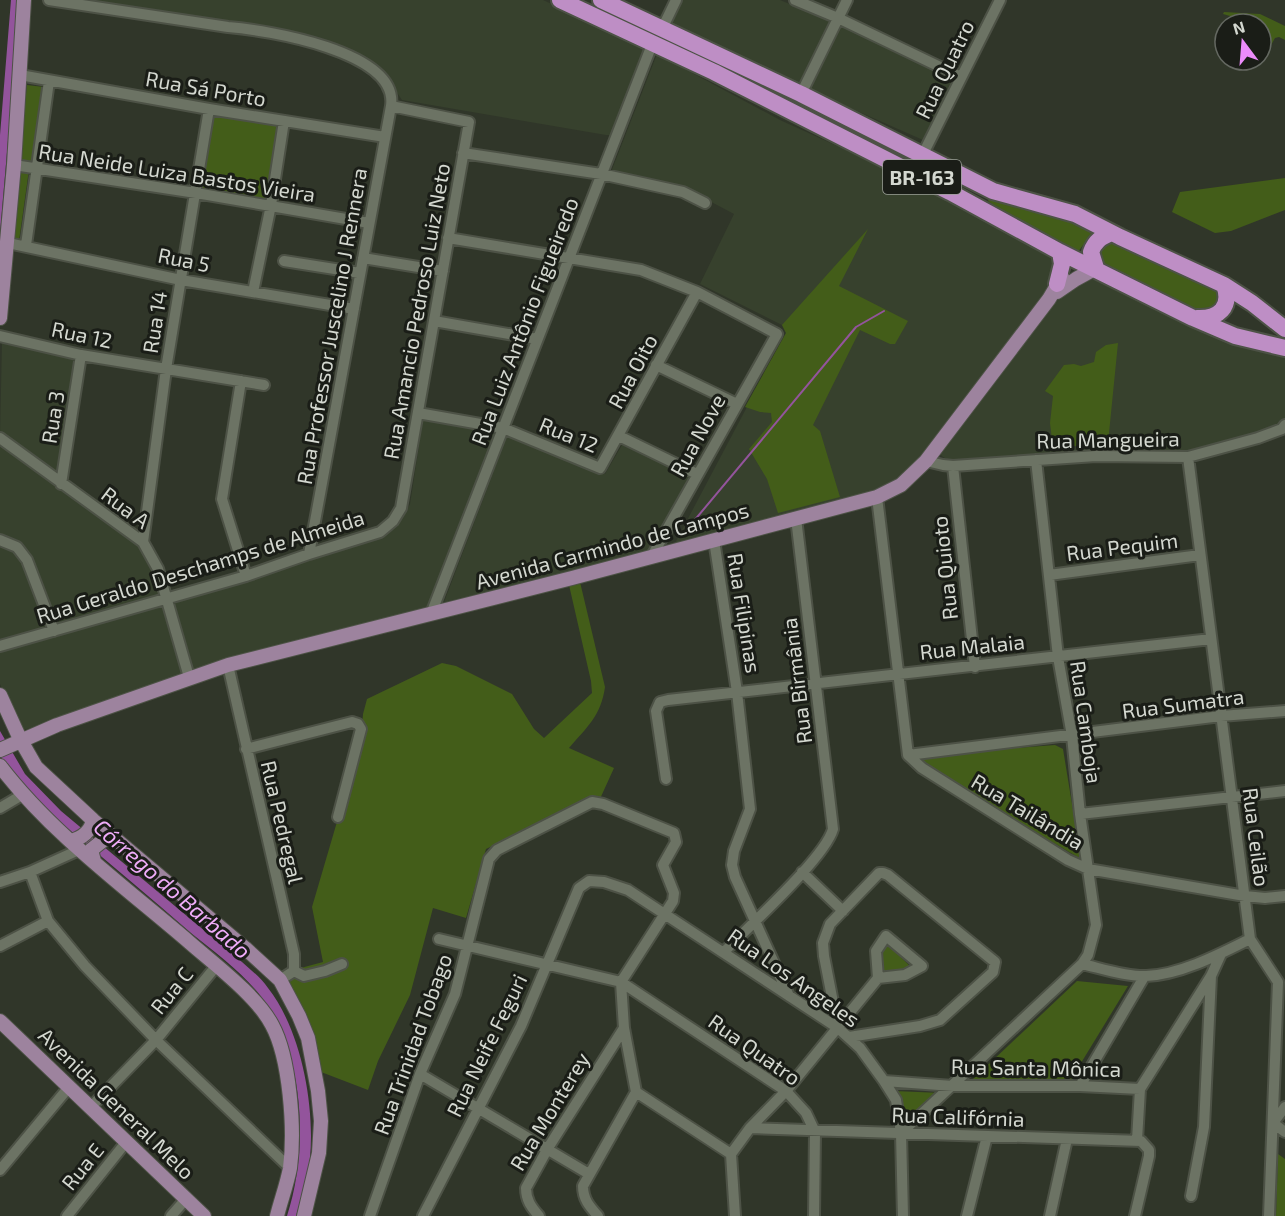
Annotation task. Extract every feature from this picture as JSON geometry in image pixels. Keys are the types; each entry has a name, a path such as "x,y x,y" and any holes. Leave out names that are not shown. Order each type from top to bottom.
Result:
{"highway":[{"name":"BR-163","path":"560,0 801,94 993,191 1075,214 1224,285 1285,329"},
{"name":"BR-163","path":"601,0 657,36 1060,252 1193,318 1235,336 1285,348"},
{"path":"1076,259 1102,237 1112,233"},
{"path":"1094,243 1091,259 1096,268"},
{"path":"1058,284 1062,264 1060,252"},
{"path":"1193,318 1209,319 1224,308 1227,293 1224,285"}],"main road":[{"path":"0,318 14,165 24,0"},
{"name":"Avenida Carmindo de Campos","path":"0,750 13,740 228,665 877,497 901,485 926,461 1049,299 1076,259"},
{"path":"1049,299 1076,279 1096,268"},
{"path":"0,695 13,740 36,767 92,824 120,842 280,980 308,1038 318,1091 321,1121 319,1153 304,1216"},
{"path":"0,766 22,795 216,965 266,1014 278,1038 287,1077 292,1138 290,1168 277,1216"},
{"path":"83,848 92,824"},
{"path":"83,848 106,838 120,842"},
{"name":"Avenida General Melo","path":"0,1021 204,1216"}],"street":[{"path":"49,0 253,29 320,45 347,56 375,73 390,91 391,106"},
{"name":"Rua Luiz Antônio Figueiredo","path":"431,614 601,174 657,36 676,0"},
{"path":"795,0 961,77"},
{"path":"801,94 847,0"},
{"name":"Rua Quatro","path":"922,156 997,1"},
{"name":"Rua Sá Porto","path":"20,75 209,109 386,136"},
{"path":"26,245 49,81"},
{"name":"Rua Amancio Pedroso Luiz Neto","path":"391,106 469,122 401,508"},
{"name":"Rua Professor Juscelino J Rennera","path":"309,554 391,106"},
{"name":"Rua 14","path":"143,542 166,369 209,109"},
{"path":"253,292 271,205 284,121"},
{"path":"463,153 601,174 683,192 705,203"},
{"name":"Rua Neide Luiza Bastos Vieira","path":"14,165 271,205 369,223"},
{"path":"448,238 641,270 698,292"},
{"name":"Rua 5","path":"8,243 26,245 181,280 354,309"},
{"path":"363,258 442,271"},
{"path":"284,261 360,273"},
{"name":"Rua Nove","path":"652,556 777,334 698,292"},
{"name":"Rua Oito","path":"600,468 698,292"},
{"path":"434,321 537,339"},
{"name":"Rua 12","path":"0,336 81,355 264,385"},
{"name":"Rua 3","path":"61,484 81,355"},
{"path":"656,365 737,404"},
{"path":"241,381 222,499 246,576"},
{"name":"Rua 12","path":"418,413 503,428 600,468"},
{"name":"Rua Mangueira","path":"926,461 953,466 1096,456 1188,458 1258,438 1281,429 1285,425"},
{"path":"619,436 697,474"},
{"name":"Rua A","path":"0,438 143,542 158,569 189,677"},
{"name":"Rua Ceilão","path":"1188,458 1250,939 1282,982 1269,1216"},
{"name":"Rua Camboja","path":"901,1133 1082,964 1088,955 1096,926 1080,814 1072,736 1058,657 1036,460"},
{"name":"Rua Quioto","path":"953,466 975,667"},
{"path":"877,497 907,750"},
{"name":"Rua Geraldo Deschamps de Almeida","path":"0,646 246,576 380,532 393,521 401,508"},
{"name":"Rua Birmânia","path":"796,518 833,829 830,839 802,872"},
{"path":"0,540 17,547 27,560 54,631"},
{"name":"Rua Filipinas","path":"714,540 737,692 750,809 734,851 732,865 735,877 789,997"},
{"name":"Rua Pequim","path":"1049,575 1200,555"},
{"name":"Rua Malaia","path":"666,779 656,711 660,702 1211,639"},
{"name":"Rua Pedregal","path":"228,665 294,954 294,971"},
{"name":"Rua Sumatra","path":"907,750 1072,736 1221,716 1285,711"},
{"path":"246,749 352,722 358,724 361,729 338,817"},
{"name":"Rua Tailândia","path":"907,750 922,768 1068,860 1089,869 1245,896 1265,898 1285,896"},
{"path":"1080,814 1285,791"},
{"path":"0,808 22,795"},
{"name":"Rua Trinidad Tobago","path":"370,1216 420,1074 454,994 489,859 497,850 592,802 603,804 674,833 676,842 663,865 674,893 666,916"},
{"path":"0,882 30,872 83,848"},
{"path":"30,872 48,921 85,966 156,1040 290,1168"},
{"path":"724,952 802,872 843,911"},
{"path":"838,1028 823,943 830,924 879,873 888,875 995,962 993,972 940,1020 920,1026 849,1037"},
{"name":"Rua Los Angeles","path":"579,888 589,881 604,882 628,890 838,1028 860,1048 896,1100 901,1133 903,1216"},
{"name":"Rua Neife Feguri","path":"426,1214 477,1108 521,1026 579,888"},
{"path":"598,1216 586,1202 583,1186 636,1092 624,1028 621,982 666,916"},
{"path":"0,946 48,921"},
{"path":"735,1216 731,1154 750,1128 786,1091 878,978 876,951 886,936 922,966 905,975 878,978"},
{"path":"439,939 621,982"},
{"path":"1082,964 1144,977 1168,974 1221,954 1250,939"},
{"name":"Rua Santa Mônica","path":"884,1081 953,1086 1080,1086 1140,1089 1211,975 1221,954"},
{"path":"280,980 294,971 304,976 342,964"},
{"name":"Rua C","path":"91,1107 156,1040 216,965"},
{"path":"1191,1196 1204,1127 1211,975"},
{"path":"1080,1086 1144,977"},
{"name":"Rua Quatro","path":"621,982 786,1091 806,1113 815,1131"},
{"name":"Rua Monterey","path":"538,1216 529,1204 526,1188 548,1148 624,1028"},
{"path":"420,1074 590,1174"},
{"path":"0,1170 69,1087"},
{"path":"1135,1216 1149,1150 1146,1144 1137,1140 1140,1089"},
{"path":"636,1092 731,1154"},
{"path":"1285,1107 1274,1123 1285,1132"},
{"name":"Rua Califórnia","path":"750,1128 1137,1140"},
{"path":"814,1216 815,1131"},
{"path":"967,1216 987,1136"},
{"path":"1050,1216 1067,1139"},
{"name":"Rua E","path":"67,1216 128,1141"},
{"path":"171,1216 186,1199"}],"shaded area":[{"path":"11,0 20,0 0,234 0,135"},
{"path":"85,0 543,0 646,48 613,135 606,135 402,100 384,73 363,57 308,35"},
{"path":"681,0 780,0 831,21 798,89 666,28"},
{"path":"844,26 954,78 955,85 927,139 923,140 814,92 811,88"},
{"path":"657,54 780,120 943,194 1057,262 1048,293 907,475 873,494 674,545 786,333 782,325 700,284 734,214 683,187 611,172"},
{"path":"1096,279 1285,352 1285,421 1276,427 1193,453 1118,451 949,460 943,457 940,454 1065,291 1083,280"},
{"path":"2,341 77,357 59,478 0,435"},
{"path":"423,420 500,430 429,611 193,672 171,601 394,529 410,504"},
{"path":"508,434 605,474 622,445 693,476 650,553 444,602"},
{"path":"0,445 135,543 146,555 156,576 161,598 56,625 27,553 0,536"},
{"path":"0,545 13,550 24,563 49,628 0,642"},
{"path":"165,604 185,676 47,726 20,730 0,684 0,650"},
{"path":"0,731 25,774 61,811 252,971 265,984 279,1005 297,1046 308,1092 310,1115 309,1165 296,1216 287,1216 294,1191 300,1136 296,1080 280,1028 267,1005 232,966 58,821 28,793 3,762 0,753"}],"green space":[{"path":"1273,20 1285,26 1285,40 1275,38 1273,42"},
{"path":"27,85 44,87 32,163 19,160"},
{"path":"211,112 280,123 267,202 198,191"},
{"path":"16,167 29,170 19,241 11,240"},
{"path":"1285,178 1285,210 1231,231 1215,233 1172,212 1180,192"},
{"path":"990,195 1062,216 1094,231 1074,257 1027,229 988,201"},
{"path":"868,229 839,286 908,321 895,344 890,344 860,330 813,425 820,431 840,497 778,513 767,479 749,449 772,422 771,413 745,407 786,333 782,325"},
{"path":"1111,242 1219,287 1224,299 1207,316 1099,266 1094,250"},
{"path":"1118,343 1108,443 1053,448 1050,423 1053,396 1045,391 1064,365 1081,366 1094,362 1096,352 1106,345"},
{"path":"580,582 605,687 597,714 569,748 614,768 599,801 590,796 584,802 486,849 466,918 433,908 410,995 378,1061 368,1090 321,1072 284,986 297,969 323,962 312,907 361,740 367,699 442,663 456,666 512,694 534,729 544,738 592,693 569,585"},
{"path":"1055,745 1063,749 1081,859 920,764 922,755"},
{"path":"887,944 910,966 903,972 880,973 878,954"},
{"path":"1077,981 1128,986 1070,1081 973,1079"},
{"path":"894,1091 942,1093 904,1123 903,1106"},
{"path":"1278,1154 1285,1159 1285,1216 1276,1216"}],"waterway":[{"path":"683,534 856,327 884,311"}],"water label":[{"name":"Córrego do Barbado","path":"173,888"}]}
